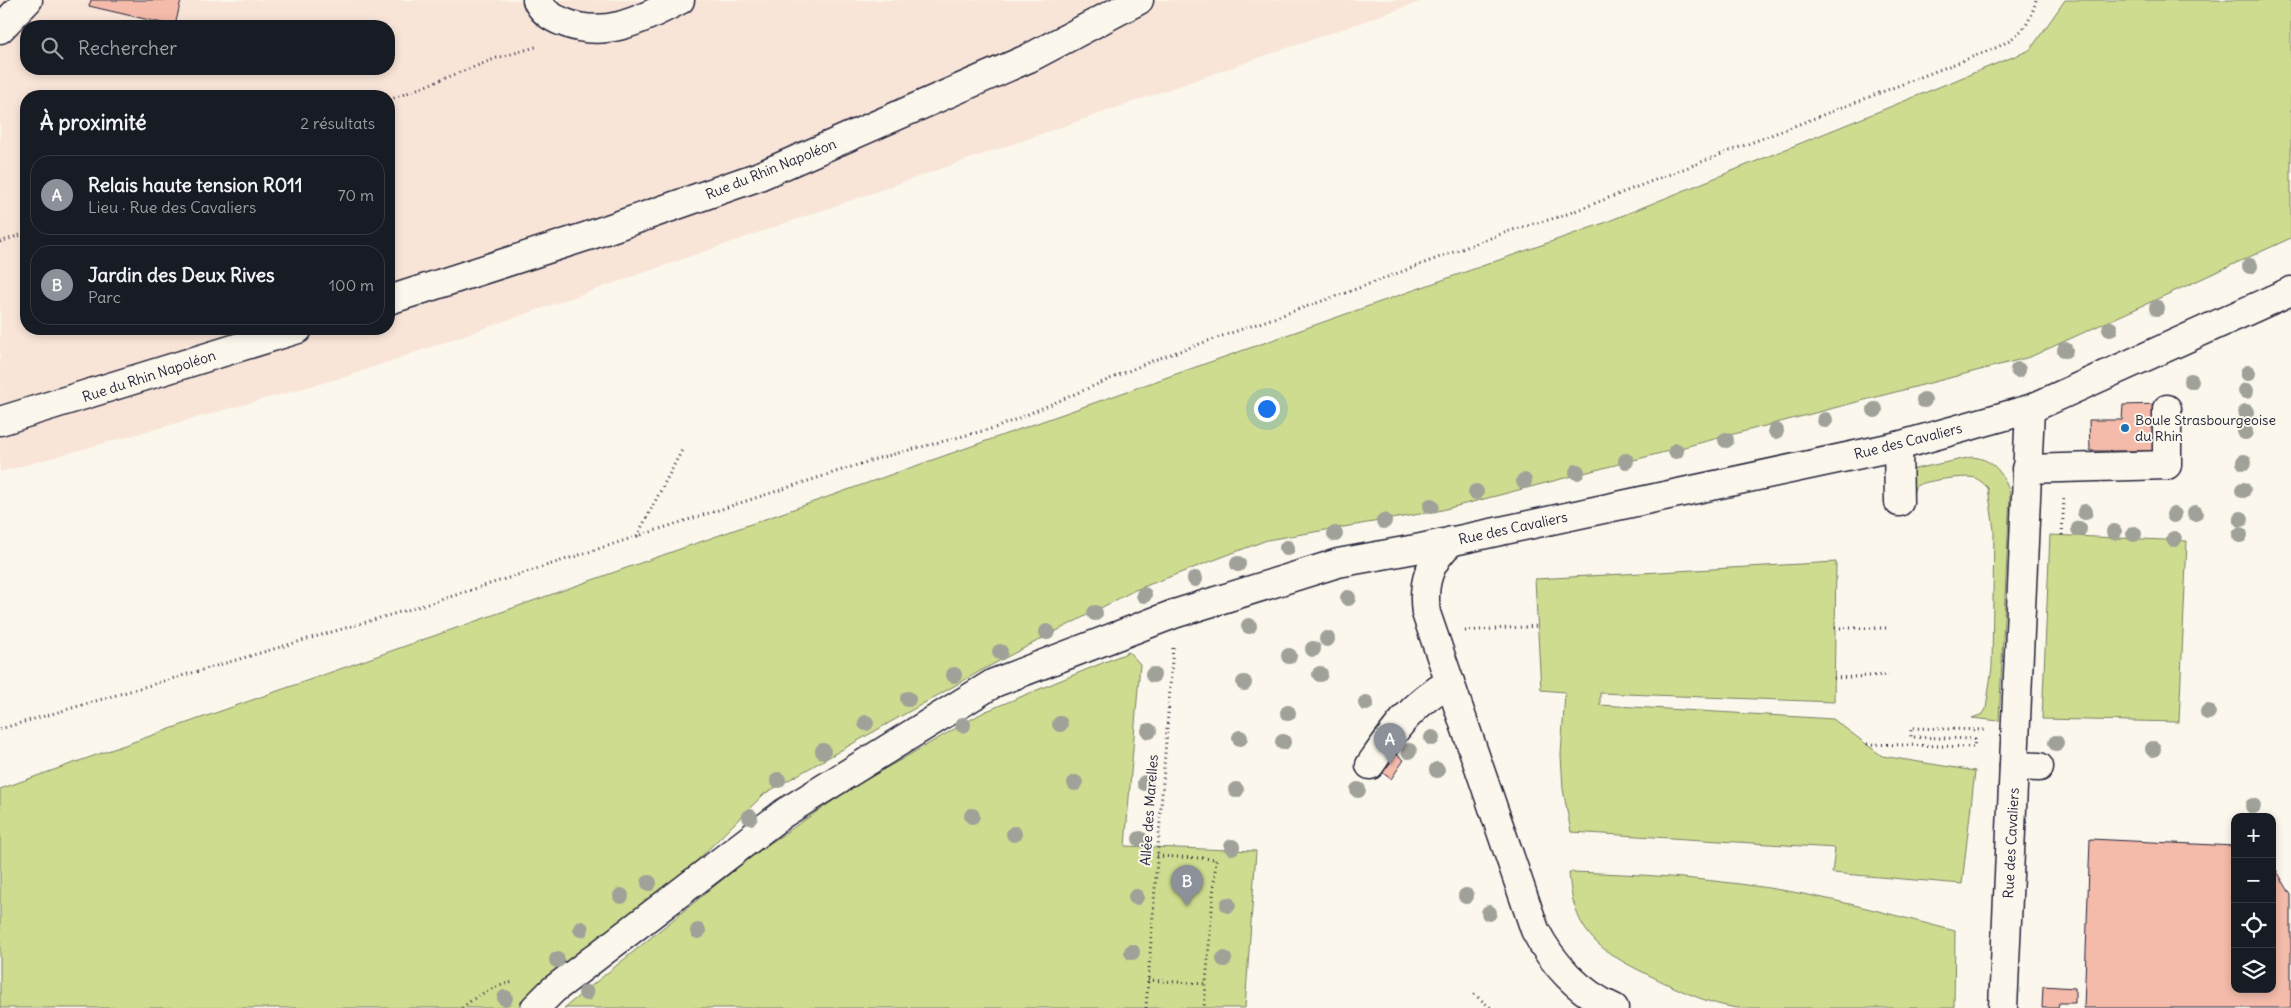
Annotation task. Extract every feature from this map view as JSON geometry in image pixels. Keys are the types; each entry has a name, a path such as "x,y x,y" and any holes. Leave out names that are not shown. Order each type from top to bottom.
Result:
{"street":[{"path":"0,29 28,0"},
{"path":"538,4 554,19 572,26 595,30 617,28 644,18 680,0"},
{"name":"Rue du Rhin Napoléon","path":"395,298 588,236 757,177 1030,58 1139,0"},
{"name":"Rue des Cavaliers","path":"1614,1008 1588,993 1566,974 1551,957 1535,930 1426,613 1424,595 1426,579 1432,563 1441,551 1452,541 1898,446 2030,409 2291,291"},
{"name":"Rue du Rhin Napoléon","path":"0,422 279,335"},
{"name":"Rue des Cavaliers","path":"2003,1008 2027,766 2026,470 2030,409"},
{"path":"2026,470 2167,465 2167,409"},
{"path":"1898,446 1899,502"},
{"path":"544,999 784,812 994,683 1174,614 1338,563 1452,541"},
{"path":"1370,765 1410,711 1450,682"}],"path":[{"path":"0,730 421,605 879,458 998,427 1154,360 1348,292 1509,231 1562,216 1770,137 1998,47 2020,34 2033,13 2036,0"},
{"path":"395,98 498,58 542,46"},
{"path":"0,242 20,235"},
{"path":"637,537 683,448"},
{"name":"Allée des Marelles","path":"1146,1008 1174,614"},
{"path":"1459,631 1538,626"},
{"path":"1835,628 1890,628"},
{"path":"1834,678 1889,676"},
{"path":"1867,744 1974,747 1975,739 1911,737 1911,728 1994,730"},
{"path":"1157,856 1216,859 1204,1008"},
{"path":"1148,980 1206,984"},
{"path":"462,1008 475,997 499,985 520,981 534,983 544,999"},
{"path":"1474,994 1491,1008"}],"shaded area":[{"path":"0,0 1425,0 348,376 0,472"}],"green space":[{"path":"2065,0 2291,0 2291,238 2030,357 1438,511 1267,540 1135,590 984,669 764,794 549,1008 0,1008 0,789 1604,223 2030,50"},
{"path":"1972,457 1980,458 1992,464 2005,480 2010,494 1999,721 1972,718 1983,714 1986,709 1992,667 1994,530 1988,488 1975,478 1944,479 1915,487 1912,499 1905,471"},
{"path":"2050,535 2187,541 2179,722 2042,719"},
{"path":"1836,562 1834,702 1600,693 1600,705 1833,719 1882,756 1975,771 1962,884 1832,873 1835,848 1571,832 1563,789 1561,755 1565,692 1541,690 1535,579"},
{"path":"1129,652 1140,664 1125,846 1256,851 1245,1008 564,1008 754,854 855,786 984,712"},
{"path":"1569,872 1681,878 1765,887 1834,900 1955,931 1954,1008 1738,1008 1699,998 1626,963 1610,954 1597,943 1586,930 1578,914 1572,895"}],"building":[{"path":"91,0 181,0 176,20 149,20 89,6"},
{"name":"Boule Strasbourgeoise du Rhin","path":"2160,404 2160,451 2090,451 2089,420 2122,420 2123,405"},
{"path":"1389,749 1404,760 1391,779 1376,768"},
{"path":"2090,839 2231,846 2231,993 2276,993 2276,870 2291,895 2291,1008 2084,1008"},
{"path":"2043,986 2075,988 2075,1003 2059,1003 2058,1008 2042,1008"}],"place":[{"name":"Boule Strasbourgeoise du Rhin","path":"2125,428"},
{"name":"Relais haute tension R011","path":"1390,764"},
{"name":"Jardin des Deux Rives","path":"1187,906"}]}
